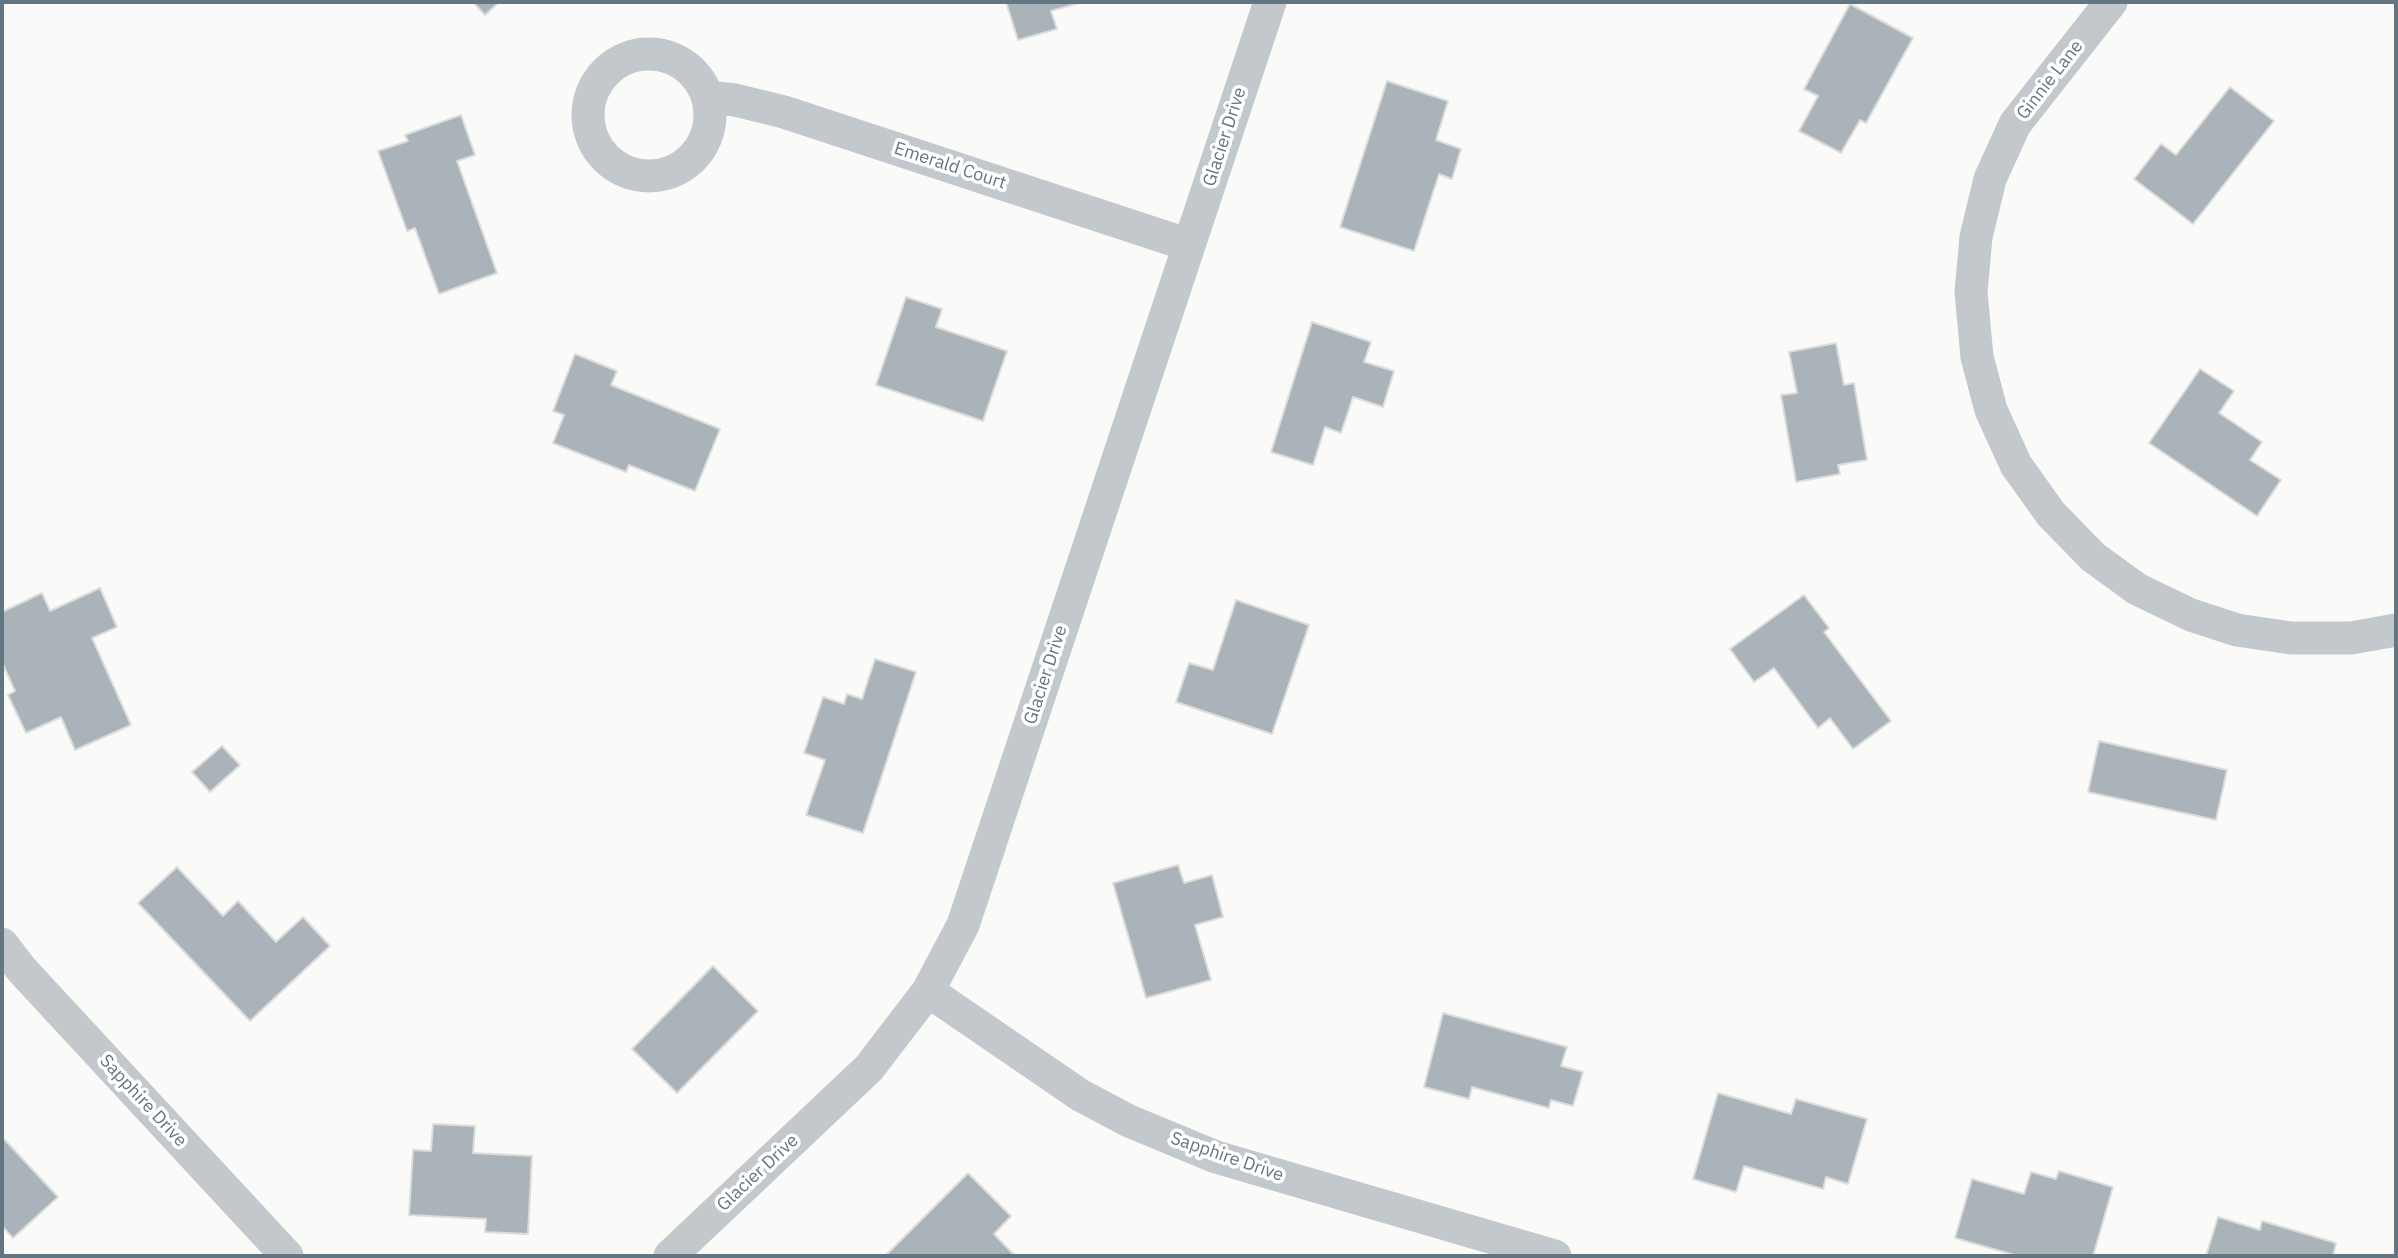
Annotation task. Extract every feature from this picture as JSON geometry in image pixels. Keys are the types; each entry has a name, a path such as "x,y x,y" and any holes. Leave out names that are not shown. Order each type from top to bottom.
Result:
{"street":[{"name":"Glacier Drive","path":"670,1256 869,1068 928,991 962,925 1270,2"},
{"name":"Ginnie Lane","path":"2110,2 2015,124 1990,179 1976,237 1971,292 1977,357 1991,410 2017,465 2051,514 2093,557 2137,589 2191,615 2237,630 2291,638 2351,638 2396,631"},
{"name":"Emerald Court","path":"708,97 735,100 785,112 1189,245"},
{"name":"Sapphire Drive","path":"2,944 22,970 287,1256"},
{"name":"Sapphire Drive","path":"928,991 1080,1094 1129,1121 1216,1157 1555,1256"}],"building":[{"path":"473,2 499,2 485,15"},
{"path":"1006,2 1082,2 1051,11 1057,29 1018,40"},
{"path":"1850,4 1913,38 1866,123 1860,120 1841,153 1799,131 1818,96 1804,89"},
{"path":"1387,81 1448,101 1436,140 1461,149 1452,179 1439,174 1414,251 1340,227"},
{"path":"2230,87 2274,121 2193,224 2134,179 2161,144 2176,155"},
{"path":"461,115 475,155 457,161 497,273 439,294 415,228 407,231 378,151 408,141 405,135"},
{"path":"906,297 942,309 936,327 1007,351 983,421 876,385"},
{"path":"1312,322 1371,342 1364,362 1394,371 1383,407 1353,397 1341,433 1325,427 1313,465 1271,452"},
{"path":"1836,343 1844,385 1854,383 1867,460 1838,465 1840,474 1796,482 1781,395 1797,393 1789,352"},
{"path":"575,354 617,371 611,385 720,429 695,491 629,465 626,472 553,443 564,415 553,411"},
{"path":"2200,369 2234,391 2219,413 2262,442 2250,460 2281,480 2257,516 2149,443"},
{"path":"100,588 117,627 92,638 131,725 75,750 61,717 26,733 8,695 15,691 2,662 2,612 42,593 50,611"},
{"path":"1804,595 1829,628 1824,632 1891,721 1853,749 1830,718 1818,728 1774,668 1754,682 1730,649"},
{"path":"1236,600 1309,625 1272,734 1176,702 1189,663 1213,670"},
{"path":"875,659 916,672 863,833 806,815 825,760 804,753 823,697 844,704 847,694 862,699"},
{"path":"2099,741 2227,770 2216,820 2088,792"},
{"path":"222,746 240,765 210,792 192,772"},
{"path":"1178,865 1184,883 1212,875 1223,917 1195,925 1211,980 1146,998 1113,883"},
{"path":"177,867 223,916 238,901 276,942 303,917 330,946 250,1021 138,903"},
{"path":"713,966 758,1011 677,1093 632,1049"},
{"path":"1443,1013 1567,1047 1561,1066 1583,1072 1573,1106 1551,1100 1549,1108 1472,1087 1469,1099 1424,1087"},
{"path":"1718,1093 1791,1114 1796,1099 1867,1119 1848,1184 1826,1177 1823,1189 1744,1166 1736,1192 1693,1179"},
{"path":"433,1124 475,1126 473,1153 532,1156 528,1234 485,1232 486,1219 409,1215 413,1150 431,1151"},
{"path":"2,1137 58,1197 13,1238 2,1226"},
{"path":"2059,1171 2113,1187 2093,1256 2018,1256 1955,1238 1972,1179 2024,1194 2031,1172 2056,1179"},
{"path":"968,1173 1011,1216 994,1234 1015,1256 885,1256"},
{"path":"2218,1217 2260,1230 2262,1221 2336,1243 2333,1256 2206,1256"}]}
